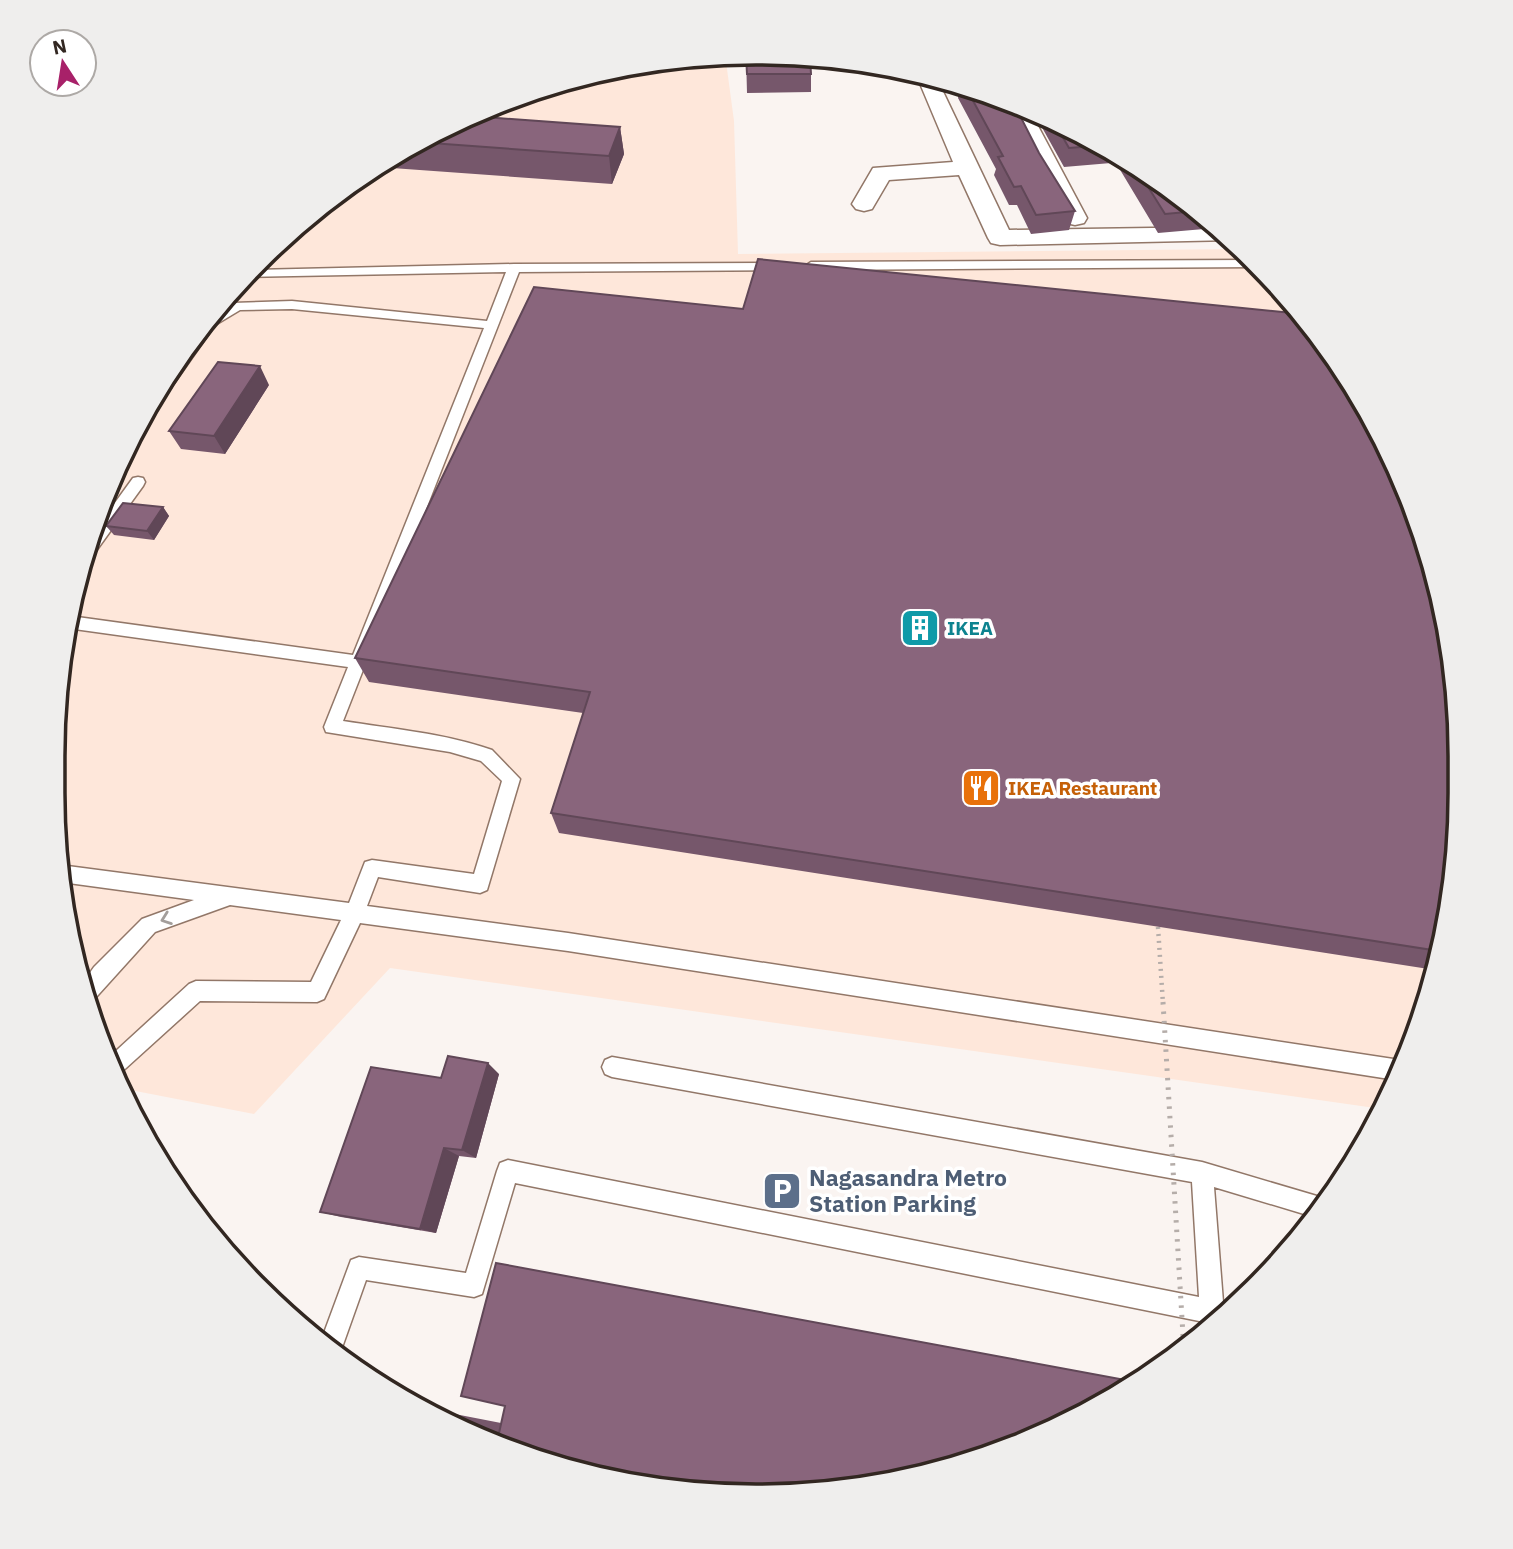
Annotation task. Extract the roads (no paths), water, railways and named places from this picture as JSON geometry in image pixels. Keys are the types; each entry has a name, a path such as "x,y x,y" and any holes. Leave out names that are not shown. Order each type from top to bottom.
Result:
{"street":[{"path":"930,87 1000,238 1211,234"},
{"path":"1022,118 1086,237"},
{"path":"864,204 881,173 968,168"}],"lane":[{"path":"261,274 514,268 1243,264"},
{"path":"119,1062 196,991 317,992 355,912 372,867 480,884 511,779 486,755 450,745 332,727 514,268"},
{"path":"226,313 237,306 292,305 491,326"},
{"path":"102,532 138,482"},
{"path":"78,623 358,662"},
{"path":"70,874 568,942 1391,1069"},
{"path":"92,987 101,974 149,925 230,895"},
{"path":"612,1067 1202,1173 1311,1205"},
{"path":"333,1340 359,1268 474,1286 508,1171 1214,1312"},
{"path":"1202,1173 1218,1309"}],"place":[{"name":"IKEA","path":"920,628"},
{"name":"IKEA Restaurant","path":"981,788"},
{"name":"Nagasandra Metro Station Parking","path":"782,1191"}]}
